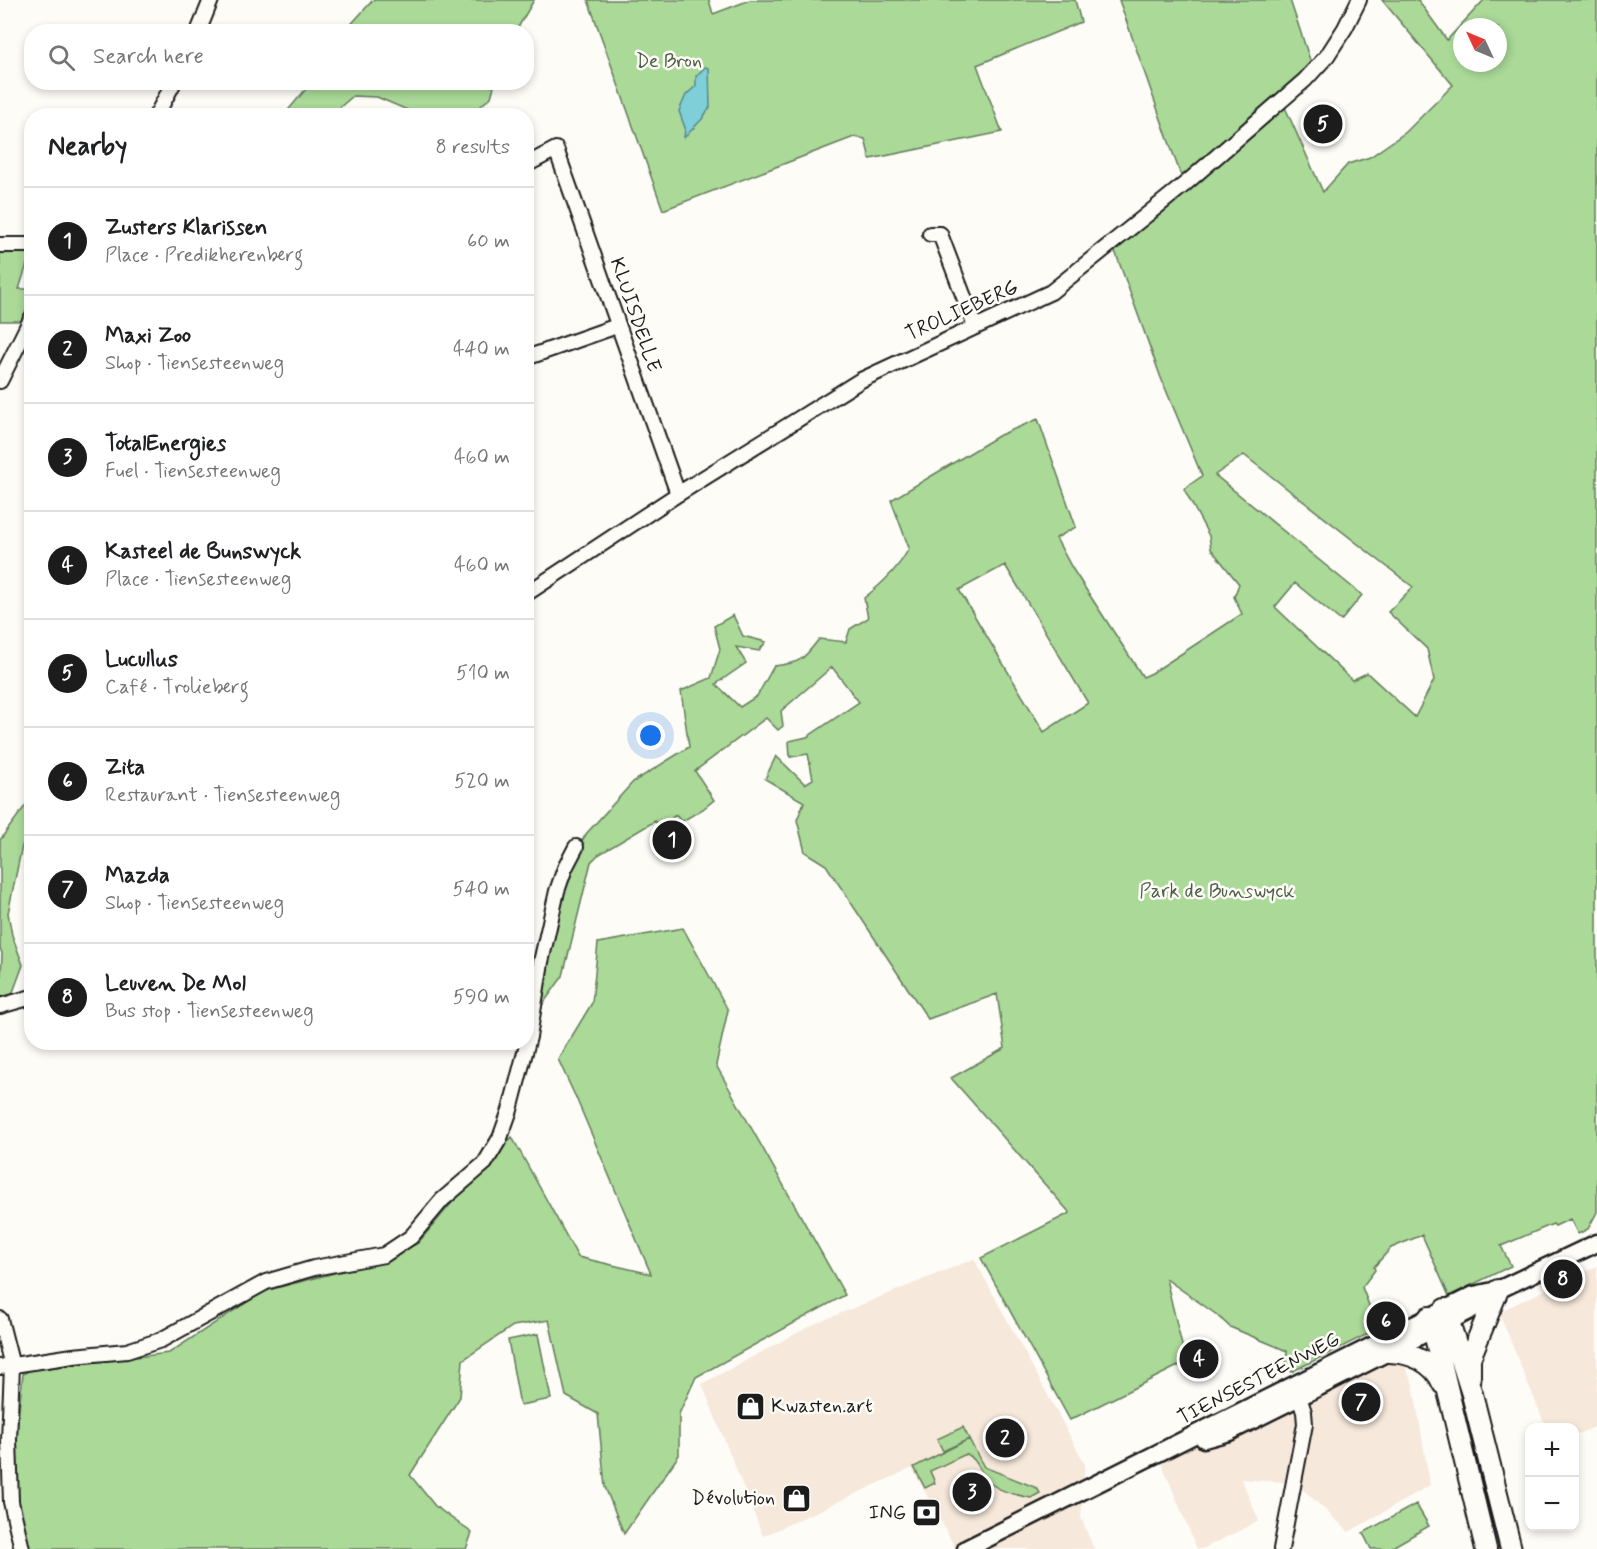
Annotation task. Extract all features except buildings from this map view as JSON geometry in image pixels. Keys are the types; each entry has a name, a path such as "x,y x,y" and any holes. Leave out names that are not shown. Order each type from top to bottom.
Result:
{"highway":[{"path":"1472,1394 1470,1358 1498,1290"},
{"path":"1439,1319 1472,1394 1511,1549"},
{"path":"1439,1319 1450,1401 1486,1549"},
{"path":"1388,1352 1409,1354 1436,1371 1450,1401"}],"main road":[{"name":"TIENSESTEENWEG","path":"966,1549 1439,1319 1468,1311 1498,1290 1597,1243"},
{"name":"TIENSESTEENWEG","path":"1171,1448 1229,1432 1388,1352 1439,1319"}],"street":[{"path":"201,24 211,0"},
{"name":"TROLIEBERG","path":"534,589 678,494 861,380 1051,292 1185,184 1317,68 1345,28 1359,0"},
{"path":"160,108 170,90"},
{"name":"KLUISDELLE","path":"534,161 555,149 678,494"},
{"path":"930,234 940,234 975,326"},
{"path":"0,245 24,245"},
{"path":"534,355 617,326"},
{"path":"0,381 24,332"},
{"path":"534,1006 557,891 576,847"},
{"path":"0,1006 24,999"},
{"path":"6,1366 127,1351 161,1340 266,1282 314,1268 384,1255 411,1237 442,1200 485,1163 500,1137 510,1110 526,1050"},
{"path":"0,1319 6,1366 11,1502 22,1549"},
{"path":"1281,1549 1305,1424 1304,1408 1299,1397"}],"shaded area":[{"path":"974,1259 1085,1464 1081,1518 1094,1549 956,1549 912,1468 763,1536 702,1384 812,1325"},
{"path":"1597,1266 1597,1426 1579,1433 1579,1423 1544,1423 1500,1315 1507,1308"},
{"path":"1391,1336 1413,1384 1430,1485 1349,1532 1296,1483 1241,1479 1259,1521 1202,1549 1197,1549 1158,1454"}],"green space":[{"path":"373,0 534,0 520,24 351,24"},
{"name":"De Bron","path":"588,0 709,0 713,14 750,0 1075,0 1081,22 977,65 1002,132 870,159 865,139 854,137 663,210"},
{"name":"Park de Bunswyck","path":"1119,0 1290,0 1312,66 1283,89 1284,105 1323,192 1348,164 1370,157 1406,132 1453,85 1382,0 1418,0 1447,40 1453,34 1453,72 1507,72 1507,18 1467,18 1484,0 1597,0 1597,1212 1588,1229 1578,1234 1570,1219 1501,1246 1511,1266 1449,1296 1422,1235 1391,1248 1374,1267 1375,1270 1362,1287 1378,1329 1291,1372 1286,1365 1287,1351 1230,1327 1166,1279 1186,1362 1070,1420 981,1258 1070,1213 951,1078 1005,1048 997,994 928,1019 826,865 805,852 797,820 804,802 765,779 776,756 805,784 813,779 808,754 790,757 789,741 807,737 859,702 832,667 781,711 783,726 778,730 766,718 695,771 714,800 703,809 681,822 676,815 659,826 655,821 598,855 591,862 563,976 540,1008 550,936 568,865 586,834 633,782 689,747 681,691 711,678 720,649 714,626 733,615 743,636 766,642 759,651 736,647 746,663 716,684 740,707 757,696 774,666 801,659 819,639 846,642 850,629 868,618 864,598 890,575 909,548 891,500 1000,435 1038,419 1076,527 1056,538 1072,568 1143,677 1242,614 1234,597 1239,584 1211,549 1209,536 1184,489 1202,476 1161,378 1115,251 1187,188","holes":["1244,455 1413,587 1388,612 1427,649 1434,680 1415,717 1367,673 1352,680 1275,607 1295,583 1341,621 1362,595 1215,475","1005,565 1088,703 1044,732 959,590"]},
{"path":"305,90 493,90 491,97 478,108 403,108 377,97 353,96 339,108 290,108"},
{"path":"0,252 24,252 24,274 19,289 24,289 24,317 22,321 0,321"},
{"path":"24,807 24,843 8,913 12,935 23,965 12,995 0,999 2,953 0,949 0,840"},
{"path":"683,928 728,1010 716,1065 845,1295 696,1377 679,1414 679,1455 624,1534 605,1487 598,1414 566,1396 549,1320 513,1326 463,1360 460,1397 410,1475 435,1506 472,1533 466,1549 28,1549 18,1500 14,1454 23,1374 30,1370 169,1353 264,1291 382,1261 418,1243 512,1137 578,1257 651,1274 558,1059 592,1003 598,943"},
{"path":"538,1334 551,1399 520,1405 508,1340"},
{"path":"1451,1345 1503,1549 1493,1549 1443,1349"},
{"path":"963,1427 969,1439 943,1451 937,1439"},
{"path":"969,1439 984,1467 1037,1488 1040,1493 1031,1498 999,1489 987,1480 973,1459 966,1454 930,1471 935,1483 925,1488 914,1467"},
{"path":"1416,1504 1429,1526 1389,1549 1371,1549 1363,1533"}],"water":[{"path":"705,67 709,68 710,107 684,138 685,128 679,111 686,95 696,86 696,76"}],"place":[{"name":"Lucullus","path":"1323,124"},
{"name":"Zusters Klarissen","path":"672,840"},
{"name":"Leuven De Mol","path":"1563,1279"},
{"name":"Zita","path":"1386,1321"},
{"name":"Kasteel de Bunswyck","path":"1199,1359"},
{"name":"Mazda","path":"1361,1402"},
{"name":"Kwasten.art","path":"750,1406"},
{"name":"Maxi Zoo","path":"1005,1438"},
{"name":"TotalEnergies","path":"972,1492"},
{"name":"Dévolution","path":"796,1498"},
{"name":"ING","path":"927,1513"}]}
